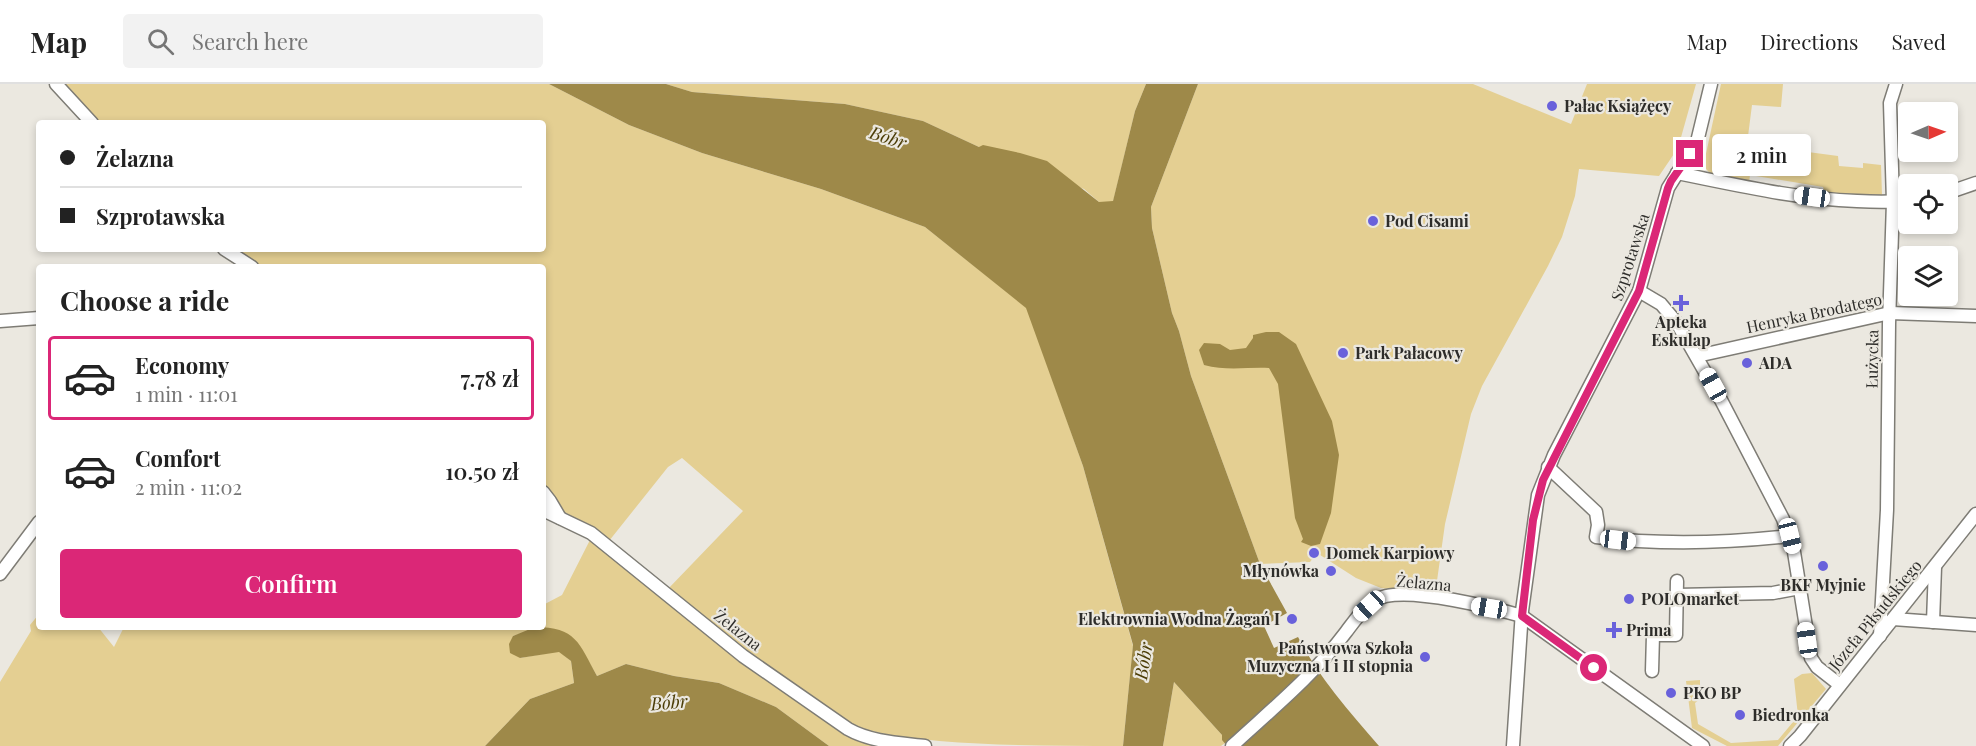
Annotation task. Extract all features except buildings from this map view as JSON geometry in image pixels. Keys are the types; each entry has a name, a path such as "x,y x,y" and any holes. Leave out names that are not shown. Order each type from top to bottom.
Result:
{"street":[{"path":"56,84 89,120"},
{"name":"Szprotawska","path":"1513,746 1522,616 1538,495 1548,467 1622,328 1639,291 1668,188 1697,142 1711,84"},
{"name":"Łużycka","path":"1880,636 1887,510 1893,202 1890,103 1896,84"},
{"path":"1677,173 1749,188 1832,200 1898,201"},
{"path":"1958,189 1976,183"},
{"path":"229,252 247,264"},
{"path":"1639,291 1666,309 1696,356 1778,509 1790,536 1811,658 1817,667 1840,685"},
{"name":"Henryka Brodatego","path":"1696,356 1890,313 1976,316"},
{"path":"0,321 36,318"},
{"path":"1548,467 1596,512 1598,525 1596,537 1641,543 1676,543 1790,536"},
{"path":"546,496 560,518"},
{"name":"Żelazna","path":"546,511 591,533 743,656 848,729 858,735 875,739 926,746"},
{"name":"Józefa Piłsudskiego","path":"1790,746 1798,741 1976,514"},
{"path":"0,574 36,526"},
{"path":"1934,622 1935,567"},
{"path":"1652,671 1653,635 1676,635 1677,581"},
{"path":"1677,595 1773,593 1800,588"},
{"name":"Żelazna","path":"1232,746 1319,667 1359,615 1384,597 1402,594 1522,616 1703,746"},
{"path":"1893,619 1976,625"}],"shaded area":[{"path":"64,84 549,84 629,125 702,153 821,189 925,227 1027,308 1083,466 1133,646 1123,746 1008,745 939,741 883,733 850,724 743,653 667,590 743,511 682,458 668,467 609,541 562,511 546,491 546,264 258,264 240,252 546,252 546,120 97,120"},
{"path":"666,84 1146,84 1135,111 1113,202 1099,202 1084,189 979,147 923,121 845,104 692,92"},
{"name":"Park Pałacowy","path":"1198,84 1473,84 1571,124 1587,84 1696,84 1678,148 1659,176 1579,169 1575,196 1562,237 1482,386 1471,414 1445,524 1435,595 1381,588 1356,578 1317,553 1310,562 1260,564 1191,376 1172,313 1152,228 1151,207"},
{"path":"1721,84 1783,84 1781,107 1752,105 1747,144 1838,156 1839,166 1863,168 1863,163 1881,165 1882,195 1825,193 1823,187 1750,175 1749,183 1722,179 1710,173 1704,163"},
{"path":"590,540 715,641 792,698 856,738 880,746 829,746 776,707 719,683 674,676 626,664 597,676 578,644 522,633 513,636 520,658 559,651 571,661 574,683 530,699 485,746 0,746 0,682 31,631 30,625 36,618 36,630 100,630 114,647 122,630 546,630 546,603 562,595"},
{"path":"1812,673 1826,689 1778,746 1727,746 1692,728 1686,681 1700,680 1700,699 1695,703 1698,724 1731,743 1778,740 1798,716 1794,679 1802,674"},
{"path":"1174,682 1222,735 1225,743 1221,746 1163,746"}],"water":[{"name":"Bóbr","path":"549,84 666,84 692,92 845,104 923,121 979,147 983,145 1047,161 1099,202 1113,201 1135,111 1146,84 1198,84 1151,207 1152,228 1172,313 1191,376 1260,564 1287,613 1264,626 1274,648 1298,637 1325,680 1379,746 1227,746 1222,740 1222,735 1174,682 1163,746 1123,746 1133,645 1083,466 1026,308 925,227 821,189 702,153 629,125"},
{"path":"1279,332 1296,344 1332,421 1339,455 1331,513 1320,544 1311,546 1301,542 1303,539 1295,518 1278,384 1269,368 1228,368 1204,365 1199,350 1204,343 1220,344 1230,350 1246,348 1253,335"},
{"name":"Bóbr","path":"546,628 568,634 580,646 597,676 626,664 674,676 719,683 776,707 829,746 485,746 530,699 574,683 571,661 559,652 520,658 510,653 509,644 513,636 528,630 546,630"}],"place":[{"name":"Pałac Książęcy","path":"1552,106"},
{"name":"Pod Cisami","path":"1373,221"},
{"name":"Apteka Eskulap","path":"1681,303"},
{"name":"Park Pałacowy","path":"1343,353"},
{"name":"ADA","path":"1747,363"},
{"name":"Domek Karpiowy","path":"1314,553"},
{"name":"BKF Myjnie","path":"1823,566"},
{"name":"Młynówka","path":"1331,571"},
{"name":"POLOmarket","path":"1629,599"},
{"name":"Elektrownia Wodna Żagań I","path":"1292,619"},
{"name":"Prima","path":"1614,630"},
{"name":"Państwowa Szkoła Muzyczna I i II stopnia","path":"1425,657"},
{"name":"PKO BP","path":"1671,693"},
{"name":"Biedronka","path":"1740,715"}],"route":[{"path":"1594,668 1522,616 1533,520 1538,495 1548,467 1622,328 1639,291 1668,188 1690,154"}]}
